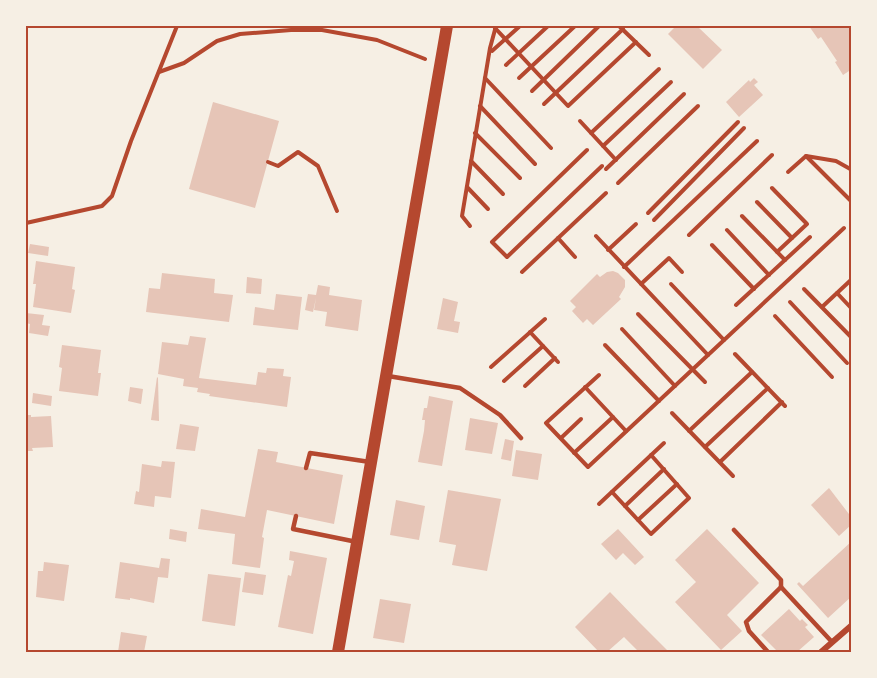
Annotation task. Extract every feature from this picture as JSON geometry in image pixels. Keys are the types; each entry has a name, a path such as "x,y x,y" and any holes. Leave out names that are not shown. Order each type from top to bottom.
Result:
{"main road":[{"path":"338,652 447,26"}],"street":[{"path":"821,652 852,625"}],"lane":[{"path":"386,375 460,388 500,415 520,438"},
{"path":"306,468 310,453 370,462"},
{"path":"296,516 293,529 357,542"},
{"path":"734,530 781,580 781,587 832,642"},
{"path":"768,652 749,631 746,622 781,587"}],"path":[{"path":"26,223 102,206 112,196 177,26"},
{"path":"492,51 520,26"},
{"path":"506,65 548,26"},
{"path":"519,78 575,26"},
{"path":"532,91 599,26"},
{"path":"496,27 568,106 636,42"},
{"path":"471,226 462,216 475,133 496,27"},
{"path":"544,104 621,27 649,55"},
{"path":"159,72 184,63 217,41 240,34 291,30 322,30 377,40 439,65"},
{"path":"591,133 659,69"},
{"path":"485,78 551,148"},
{"path":"603,146 671,82"},
{"path":"587,150 492,242 507,257 604,167 616,160 684,94"},
{"path":"480,106 535,164"},
{"path":"618,183 698,106"},
{"path":"580,121 616,160"},
{"path":"648,213 738,122"},
{"path":"654,220 744,128"},
{"path":"475,133 520,178"},
{"path":"624,267 758,141"},
{"path":"268,162 278,166 298,152 318,166 337,211"},
{"path":"689,235 772,155"},
{"path":"806,156 836,161 852,170"},
{"path":"788,172 806,156"},
{"path":"806,156 852,202"},
{"path":"471,160 504,194"},
{"path":"466,186 488,209"},
{"path":"771,188 807,224 777,252"},
{"path":"522,272 606,193"},
{"path":"757,202 792,238"},
{"path":"742,216 785,260"},
{"path":"609,250 636,224"},
{"path":"598,375 546,423 588,467 844,228"},
{"path":"727,230 769,275"},
{"path":"596,236 708,355"},
{"path":"736,305 810,237"},
{"path":"558,238 575,257"},
{"path":"712,245 754,289"},
{"path":"641,284 669,258 682,272"},
{"path":"822,307 852,279"},
{"path":"671,284 724,340"},
{"path":"804,289 852,338"},
{"path":"837,293 851,308"},
{"path":"790,302 847,363"},
{"path":"638,314 705,382"},
{"path":"775,316 832,377"},
{"path":"491,367 545,319"},
{"path":"622,329 675,386"},
{"path":"530,332 558,362"},
{"path":"605,345 659,401"},
{"path":"504,381 543,346"},
{"path":"720,462 784,404 735,354"},
{"path":"525,386 555,358"},
{"path":"689,431 752,372"},
{"path":"585,387 627,431"},
{"path":"705,447 768,388"},
{"path":"672,413 734,476"},
{"path":"574,453 613,417"},
{"path":"561,438 581,419"},
{"path":"599,504 664,443"},
{"path":"612,492 651,534 689,498 651,455"},
{"path":"625,506 664,469"},
{"path":"638,520 677,484"}],"building":[{"path":"676,26 697,26 722,50 703,69 668,34"},
{"path":"809,26 852,26 852,69 843,75 835,62 837,61 821,37 818,39"},
{"path":"754,78 758,82 754,85 763,95 739,117 726,102"},
{"path":"213,102 279,121 255,208 189,189"},
{"path":"30,244 49,247 48,256 28,253"},
{"path":"36,261 75,267 72,289 75,290 71,313 33,307"},
{"path":"613,271 625,280 625,287 619,297 621,299 593,325 587,319 583,323 572,311 576,307 570,301 597,274 600,277"},
{"path":"162,273 215,279 214,293 233,295 229,322 146,312 149,288 160,289"},
{"path":"247,277 262,279 261,294 246,293"},
{"path":"318,285 330,287 329,295 362,300 358,331 325,326 327,312 314,310 316,298 313,312 305,310 308,294 316,295"},
{"path":"276,294 302,297 298,330 253,325 255,307 274,310"},
{"path":"443,298 458,302 454,321 460,322 458,333 437,329"},
{"path":"26,313 44,315 42,325 50,326 48,336 29,333 30,324 26,323"},
{"path":"190,336 206,338 199,378 256,385 258,372 266,373 267,368 284,369 283,376 291,377 287,407 209,396 210,394 197,392 198,388 183,386 184,379 158,374 162,342 188,345"},
{"path":"62,345 101,350 98,396 59,391"},
{"path":"158,378 159,421 151,420"},
{"path":"130,387 143,389 141,404 128,401"},
{"path":"33,393 52,396 51,406 32,403"},
{"path":"429,396 453,401 442,466 418,462 424,431 425,420 422,420 424,408 427,408"},
{"path":"26,415 51,416 53,447 32,448 33,451 26,451"},
{"path":"470,418 498,423 492,454 465,450"},
{"path":"180,424 199,427 195,451 176,449"},
{"path":"505,439 514,441 511,461 501,459"},
{"path":"258,449 278,452 276,462 343,475 334,524 267,510 260,568 232,564 235,534 198,529 201,509 245,517"},
{"path":"516,450 542,454 538,480 512,476"},
{"path":"162,461 175,462 171,498 155,496 154,507 134,504 136,491 139,492 142,464 161,467"},
{"path":"829,488 852,518 852,524 839,536 811,505"},
{"path":"448,490 501,499 487,571 452,565 456,545 439,542"},
{"path":"396,500 425,506 419,540 390,535"},
{"path":"170,529 187,532 186,542 169,539"},
{"path":"618,529 644,557 635,565 623,553 616,560 601,544"},
{"path":"707,529 759,583 727,615 742,631 721,650 675,602 696,582 675,560"},
{"path":"852,541 852,596 828,618 797,584 799,582 803,586"},
{"path":"290,551 327,558 313,634 278,627 288,575 291,576 294,561 289,560"},
{"path":"161,558 170,559 168,578 158,577 154,603 130,598 130,600 115,598 120,562 159,568"},
{"path":"44,562 69,565 64,601 36,597 38,571 43,571"},
{"path":"245,572 266,575 263,595 242,592"},
{"path":"208,574 241,578 235,626 202,621"},
{"path":"610,592 669,652 639,652 624,637 607,652 599,652 575,627"},
{"path":"380,599 411,604 404,643 373,638"},
{"path":"789,609 800,621 802,619 808,625 805,627 814,637 797,652 778,652 761,635"},
{"path":"121,632 147,636 144,652 118,652"}]}
